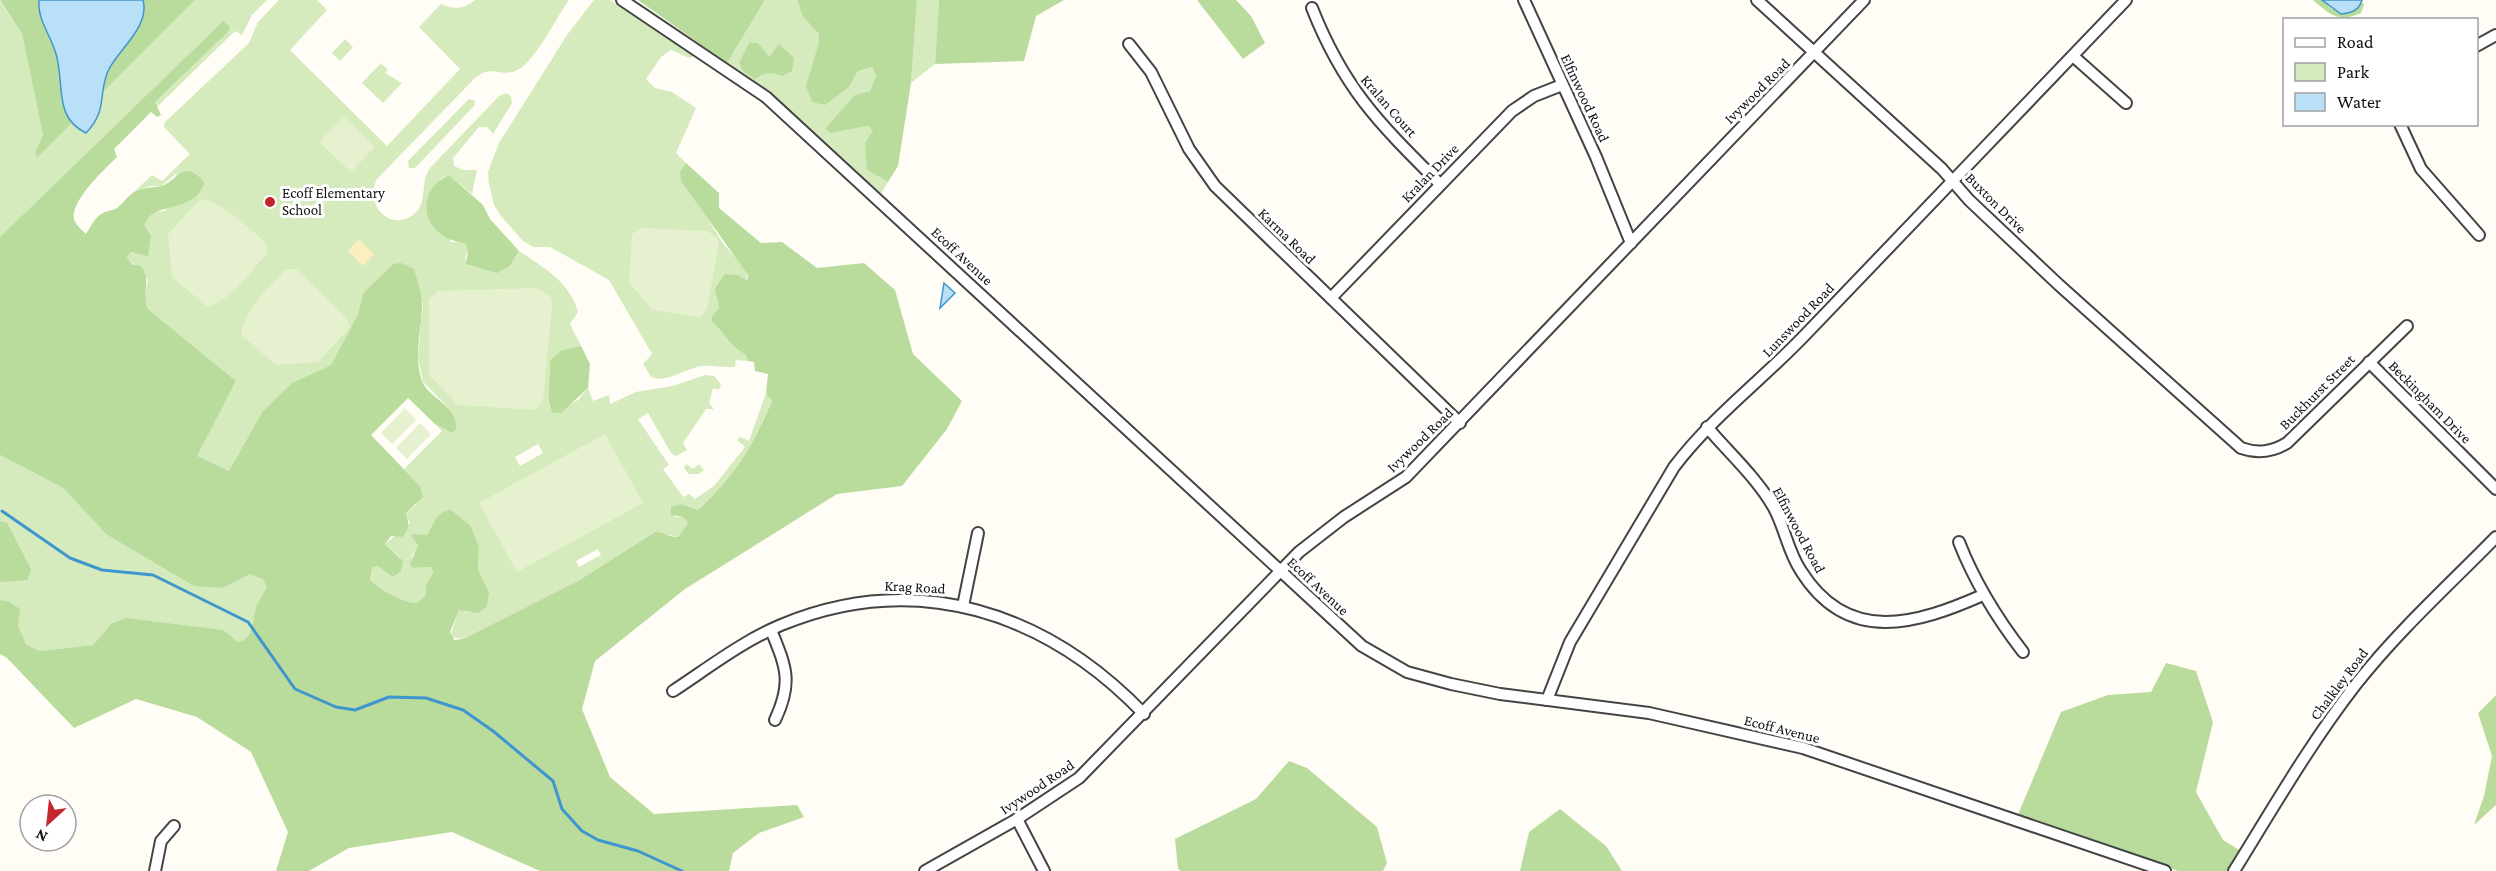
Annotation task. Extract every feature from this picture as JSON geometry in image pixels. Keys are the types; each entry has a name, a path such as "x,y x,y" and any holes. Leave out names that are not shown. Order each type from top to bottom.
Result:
{"street":[{"name":"Ecoff Avenue","path":"622,0 766,97 1362,646 1390,665 1451,684 1547,700 1649,713 1803,748 2165,871"},
{"name":"Elfinwood Road","path":"1524,0 1596,157 1631,243"},
{"name":"Buxton Drive","path":"1757,0 1953,181 2008,237 2157,373"},
{"name":"Ivywood Road","path":"925,871 1017,819 1079,778 1144,714 1280,571 1321,534 1406,477 1864,0"},
{"name":"Lunswood Road","path":"1547,700 1570,642 1674,467 1707,427 1778,362 2126,0"},
{"name":"Kralan Court","path":"1312,8 1335,61 1364,105 1440,184"},
{"path":"2478,45 2494,40"},
{"name":"Karma Road","path":"1129,44 1151,72 1189,149 1215,186 1460,423"},
{"path":"2073,56 2126,104"},
{"name":"Kralan Drive","path":"1331,298 1512,111 1534,96 1562,85"},
{"path":"2401,126 2421,168 2479,235"},
{"name":"Buckhurst Street","path":"2157,373 2234,442 2258,452 2270,451 2287,443 2408,326"},
{"name":"Beckingham Drive","path":"2369,362 2496,489"},
{"name":"Elfinwood Road","path":"1707,427 1766,496 1780,521 1801,572 1821,596 1834,606 1876,622 1905,622 1940,614 1983,595"},
{"path":"963,606 978,533"},
{"name":"Chalkley Road","path":"2234,871 2321,733 2356,684 2391,642 2496,537"},
{"path":"1959,542 1983,595 2023,652"},
{"name":"Krag Road","path":"673,691 771,630 810,614 859,602 906,599 963,606 1012,622 1061,646 1103,675 1144,714"},
{"path":"771,630 783,661 787,682 783,702 775,720"},
{"path":"1017,819 1044,871"},
{"path":"155,871 161,841 174,826"}],"green space":[{"path":"0,0 195,0 37,158 35,152 43,135 22,34"},
{"path":"195,0 267,0 252,15 242,35 235,31 157,107 155,102 229,31 223,21 0,237 0,1 22,34 43,135 35,152 37,158"},
{"path":"279,0 317,0 327,10 290,50 387,146 460,69 419,27 441,4 459,8 475,0 569,0 529,60 515,71 504,73 491,71 475,78 377,179 374,197 376,205 387,218 404,220 413,215 421,205 425,180 430,168 499,96 506,93 511,96 512,103 493,134 487,127 479,127 453,158 454,166 463,170 477,170 472,194 449,175 440,179 451,242 465,243 468,251 465,258 471,266 510,266 519,251 554,276 574,301 578,312 570,324 581,346 562,350 550,360 548,402 553,413 578,400 588,388 593,401 609,395 610,404 636,392 673,386 705,375 714,376 721,384 719,390 713,388 709,403 714,409 706,409 683,443 687,450 676,456 671,453 648,413 638,419 669,465 663,469 683,497 689,494 695,499 714,486 745,447 737,440 740,437 749,441 766,393 772,400 742,460 723,484 698,510 681,504 675,517 683,517 688,523 678,537 655,532 578,581 463,639 450,637 459,609 469,612 489,592 478,571 479,546 470,525 450,509 438,516 427,535 413,534 418,545 412,556 413,568 431,567 433,574 426,585 426,595 418,602 406,602 373,583 370,579 372,568 377,566 393,577 400,557 385,544 410,523 406,513 416,505 420,486 404,469 442,431 435,424 452,433 448,407 423,382 418,358 423,303 393,264 363,293 358,314 331,365 292,383 262,412 229,471 196,456 236,381 148,309 144,301 148,280 127,257 131,252 140,253 151,235 145,228 146,218 152,212 165,211 177,173 161,186 150,186 135,191 152,175 162,181 190,154 164,127 165,122 249,43 258,22","holes":["538,444 543,453 520,466 515,457","598,549 601,555 579,567 576,561"]},
{"path":"594,0 610,0 694,56 689,58 671,50 661,57 646,79 655,88 672,92 696,108 676,153 686,163 680,171 702,209 725,246 746,270 748,281 738,275 725,274 717,284 719,309 712,322 735,347 746,355 748,361 736,360 735,367 702,366 668,378 651,377 643,364 652,354 609,280 550,247 533,247 522,240 494,205 488,172 499,143 567,35"},
{"path":"638,0 765,0 727,63"},
{"path":"765,0 797,0 803,17 819,34 818,46 849,87 858,71 872,67 876,75 870,91 831,133 868,126 873,131 867,170 888,182 880,195 768,94 727,63"},
{"path":"797,0 917,0 911,83 898,166 888,182 867,170 865,143 873,131 868,126 831,133 825,129 855,95 870,91 876,75 872,67 858,71 849,87 825,105 812,102 806,86 818,46 819,34 803,17"},
{"path":"917,0 939,0 935,64 911,83"},
{"path":"939,0 1064,0 1036,16 1024,61 935,64"},
{"path":"1197,0 1236,0 1251,16 1265,43 1243,59"},
{"path":"2313,0 2322,0 2332,9 2360,6 2361,2 2364,4 2361,13 2341,17 2325,10"},
{"path":"223,21 230,27 229,31 155,102 161,115 157,117 151,112 114,149 117,157 97,177 77,203 74,219 86,234 98,217 117,208 137,190 167,184 185,171 197,175 204,182 199,193 192,199 163,209 148,218 145,227 151,235 148,256 131,252 127,257 133,265 139,265 146,276 145,297 148,309 236,381 197,456 229,471 262,412 292,383 331,365 358,314 363,293 393,264 401,263 414,269 422,301 418,353 419,372 426,387 452,414 456,429 452,433 435,424 408,398 371,435 420,486 423,497 406,513 408,526 405,534 402,537 391,536 385,544 403,561 401,571 393,577 377,566 372,568 370,579 392,595 413,603 426,595 426,585 433,573 431,567 413,568 410,564 418,545 412,537 413,534 427,535 438,516 450,509 470,525 479,546 478,570 489,592 487,606 479,613 459,610 450,632 454,640 463,639 578,581 655,532 678,537 688,523 683,517 671,515 671,507 681,504 698,510 733,472 757,433 772,401 766,393 768,374 755,371 754,362 748,361 746,355 735,347 712,322 712,317 719,308 715,289 725,274 738,275 748,281 748,275 681,181 680,171 686,163 719,193 719,208 761,243 782,242 817,268 864,263 895,290 913,354 962,401 947,429 902,486 837,494 685,589 595,661 582,709 610,777 654,814 797,805 804,817 759,833 733,853 729,871 540,871 452,832 349,848 309,871 276,871 288,832 251,752 197,717 136,699 74,728 7,658 0,654 0,600 8,601 20,609 18,625 26,644 40,651 93,645 111,624 126,618 223,630 238,642 250,633 257,605 267,587 263,579 250,574 223,588 194,586 106,534 63,488 0,455 0,237"},
{"path":"345,39 353,47 340,61 332,53"},
{"path":"749,43 758,43 769,57 779,44 794,58 792,71 782,76 772,73 765,74 755,79 743,71 739,63"},
{"path":"381,63 388,70 385,73 402,83 383,103 362,83"},
{"path":"469,99 475,101 474,106 415,168 409,168 408,161"},
{"path":"344,117 375,147 351,172 319,142"},
{"path":"449,175 483,205 490,219 519,251 510,266 497,273 466,264 468,251 465,243 451,240 432,224 427,214 430,193 437,183"},
{"path":"200,199 218,205 235,216 266,243 267,253 233,291 208,307 172,277 168,234"},
{"path":"642,228 708,231 717,238 719,243 707,309 700,317 652,310 629,282 632,234"},
{"path":"286,269 296,269 347,318 350,327 318,362 276,365 241,335 252,307"},
{"path":"537,288 550,296 552,304 543,401 536,410 458,405 429,375 429,299 438,291"},
{"path":"581,346 590,364 588,388 561,413 553,413 548,395 550,360 562,350"},
{"path":"405,408 416,420 392,444 381,433"},
{"path":"420,423 431,434 407,459 396,448"},
{"path":"605,434 643,503 517,572 479,503"},
{"path":"0,455 63,488 106,534 223,588 298,549 295,677 111,624 93,645 40,651 26,644 8,601 0,600"},
{"path":"686,464 693,469 699,464 704,470 699,474 689,474 684,468"},
{"path":"0,521 7,523 31,569 27,580 0,582"},
{"path":"2166,663 2196,671 2213,722 2196,792 2223,840 2241,851 2229,871 2178,871 2017,817 2061,712 2108,695 2151,692"},
{"path":"2496,695 2496,805 2474,825 2484,796 2492,756 2478,713"},
{"path":"1289,761 1307,768 1377,827 1387,863 1383,871 1181,871 1178,869 1175,839 1256,799"},
{"path":"1560,809 1606,846 1622,871 1520,871 1529,832"}],"sand":[{"path":"359,239 374,254 363,266 348,251"}],"water":[{"path":"39,0 143,0 142,19 133,36 109,69 98,116 86,133 76,126 64,109 59,65 54,47 42,21"},
{"path":"2322,0 2362,0 2354,11 2341,14"},
{"path":"944,283 955,293 940,308"}],"waterway":[{"path":"2,511 70,558 102,570 153,575 248,622 295,689 336,707 355,710 389,697 426,698 463,710 493,731 553,781 562,809 582,831 598,840 638,851 682,871"}],"place":[{"name":"Ecoff Elementary School","path":"270,202"}]}
